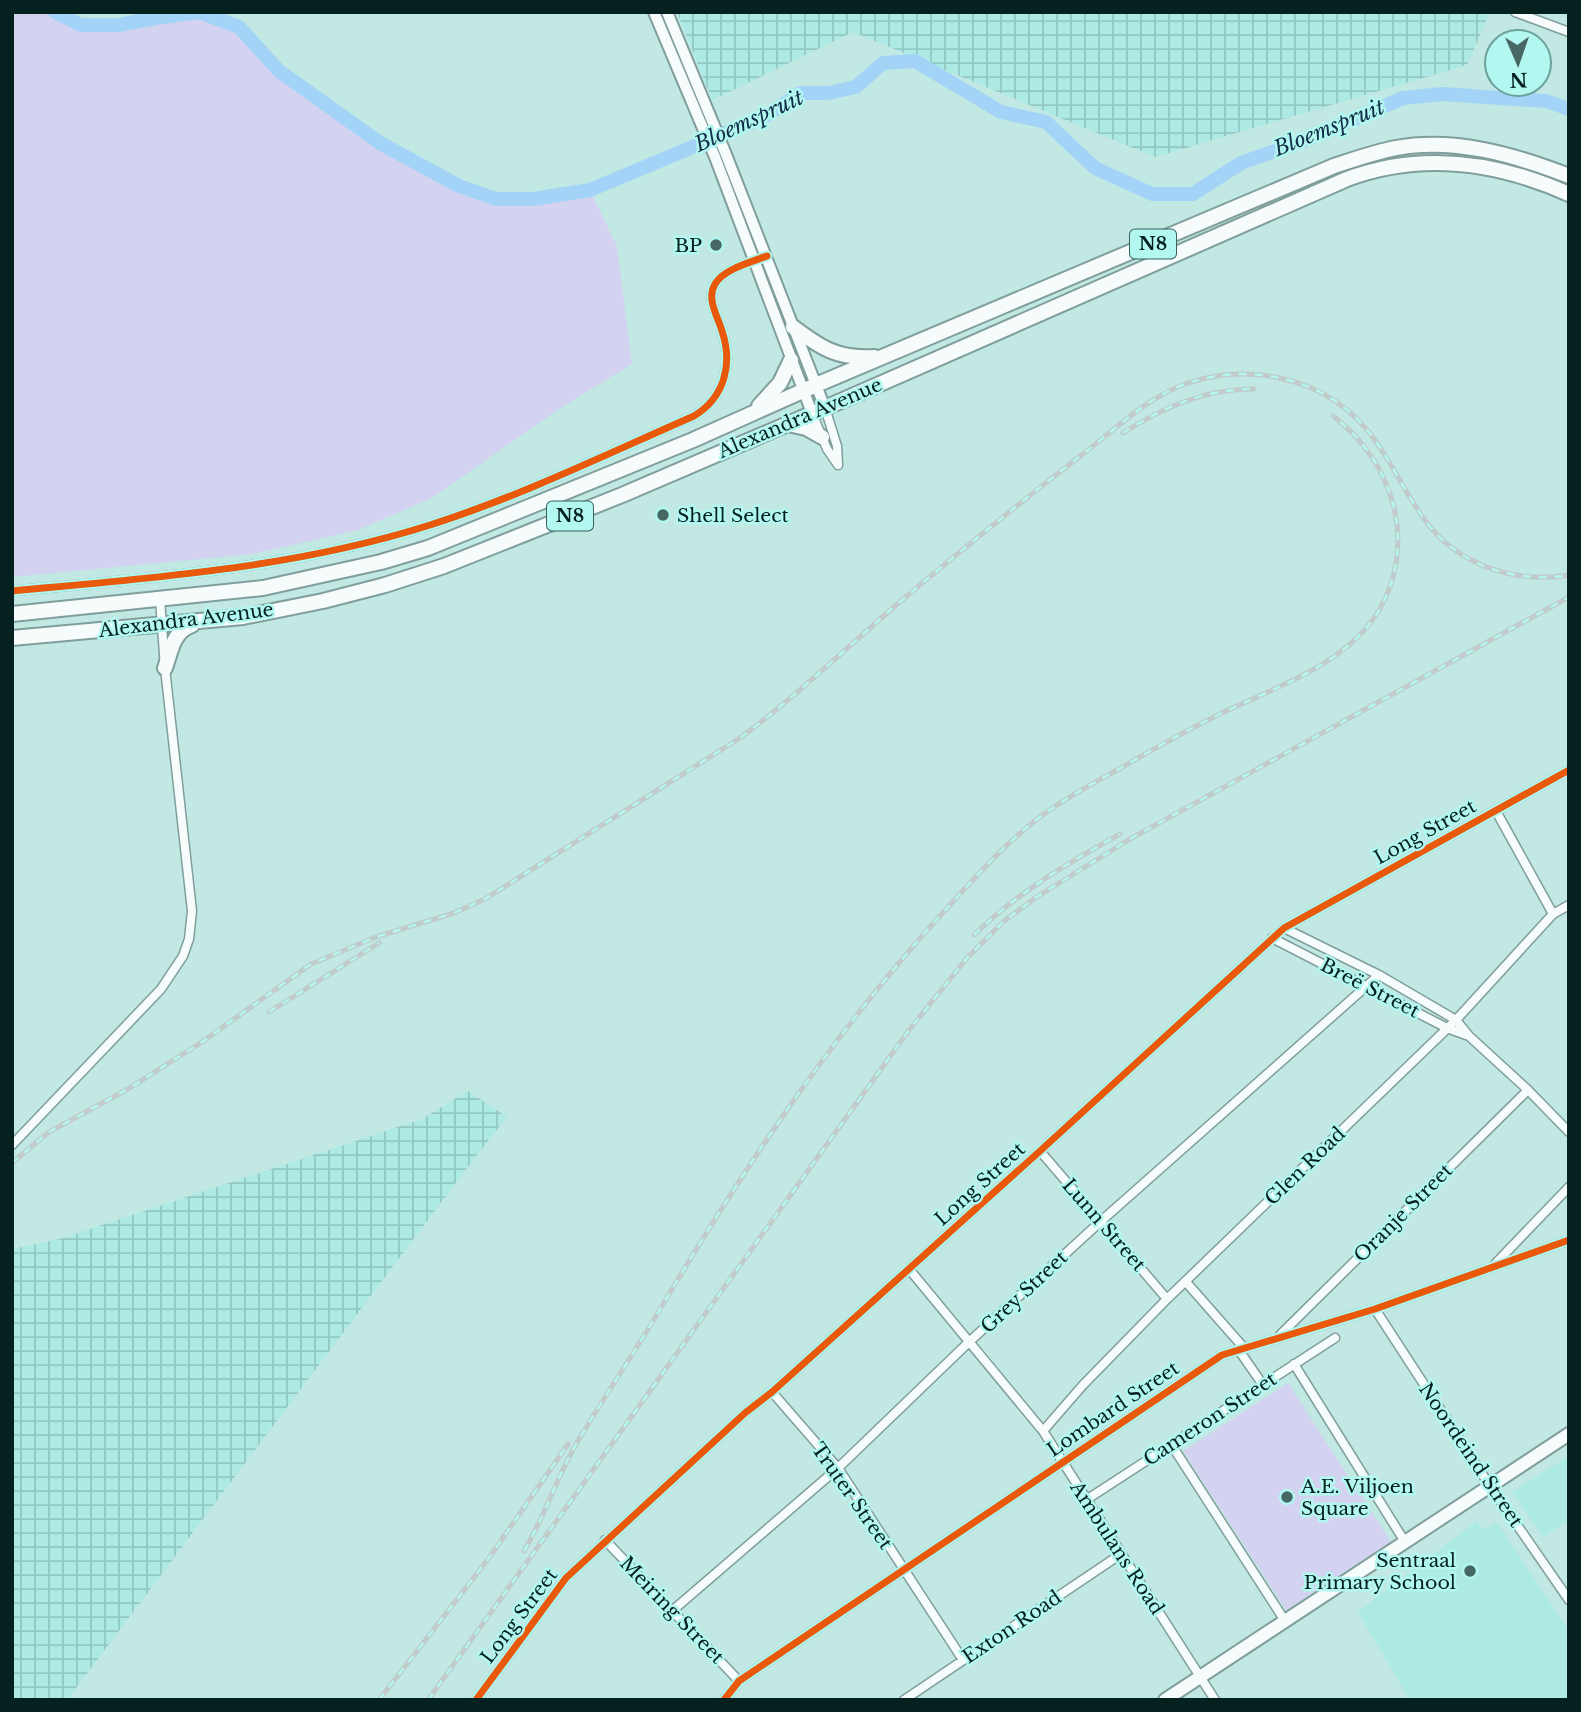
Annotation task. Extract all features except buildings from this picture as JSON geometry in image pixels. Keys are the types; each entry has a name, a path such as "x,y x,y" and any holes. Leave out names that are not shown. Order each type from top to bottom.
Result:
{"highway":[{"name":"Alexandra Avenue","path":"12,614 263,588 381,562 428,548 737,421 1334,166 1379,152 1417,145 1453,146 1488,151 1569,176"},
{"name":"Alexandra Avenue","path":"12,638 243,617 323,601 444,566 622,495 1322,190 1381,167 1414,162 1465,163 1519,174 1569,194"},
{"path":"1545,167 1569,162"},
{"path":"793,327 819,346 836,354 883,357"},
{"path":"737,421 772,394 791,360"},
{"path":"787,424 806,428 822,437"},
{"path":"315,577 323,601"},
{"path":"165,668 173,642 181,631 187,626 204,621"}],"main road":[{"path":"654,12 707,122"},
{"path":"667,12 707,122 766,256 793,327 818,411"},
{"path":"720,154 754,260 791,360 810,388"},
{"path":"1165,1700 1569,1434"}],"street":[{"path":"1515,12 1569,32"},
{"path":"12,591 264,564 372,541 430,525 508,497 694,416 705,409 721,389 727,366 726,342 712,300 713,288 726,274 766,256"},
{"path":"818,411 837,446 838,465 822,437 818,411"},
{"path":"12,1145 161,989 174,972 189,939 191,895 165,668 160,598"},
{"name":"Long Street","path":"476,1700 558,1588 605,1540 1040,1151 1272,938 1284,928 1569,770"},
{"path":"1496,811 1553,914"},
{"name":"Glen Road","path":"1044,1431 1083,1385 1167,1299 1456,1020 1553,914 1569,905"},
{"name":"Breë Street","path":"1284,928 1379,975 1456,1020 1469,1036 1569,1132"},
{"name":"Breë Street","path":"1272,938 1447,1028 1469,1036"},
{"name":"Grey Street","path":"672,1611 838,1468 969,1342 1100,1222 1379,975"},
{"name":"Oranje Street","path":"1278,1337 1528,1090"},
{"name":"Lunn Street","path":"1040,1151 1167,1299"},
{"path":"1493,1265 1569,1187"},
{"name":"Lombard Street","path":"724,1700 739,1681 1222,1355 1375,1309 1569,1240"},
{"name":"Ambulans Road","path":"909,1269 1044,1431 1215,1700"},
{"path":"1186,1282 1241,1348 1263,1385"},
{"name":"Noordeind Street","path":"1375,1309 1490,1486 1569,1600"},
{"name":"Cameron Street","path":"1086,1500 1335,1338"},
{"path":"1294,1364 1405,1542"},
{"name":"Truter Street","path":"772,1392 838,1468 963,1660"},
{"path":"1171,1444 1285,1621"},
{"name":"Meiring Street","path":"605,1540 739,1681"},
{"name":"Exton Road","path":"904,1700 1121,1554"}],"shaded area":[{"path":"12,12 55,12 81,25 119,25 199,12 239,27 279,71 380,143 459,186 496,199 533,199 590,190 617,246 632,364 556,411 432,498 358,530 253,554 12,577"},
{"path":"677,12 1490,12 1467,65 1155,157 853,32 712,100"},
{"path":"468,1091 507,1117 67,1700 12,1700 12,1249 60,1239 422,1119"},
{"name":"A.E. Viljoen Square","path":"1288,1383 1391,1542 1286,1610 1183,1451"},
{"path":"1569,1456 1569,1520 1543,1537 1512,1492"},
{"name":"Sentraal Primary School","path":"1477,1521 1483,1530 1497,1522 1569,1631 1569,1700 1410,1700 1358,1612"}],"waterway":[{"name":"Bloemspruit","path":"55,12 81,25 119,25 199,12 239,27 279,71 380,143 459,186 496,199 533,199 590,190 762,118 801,93 828,93 856,87 883,63 915,61 1001,112 1046,122 1095,168 1152,194 1193,194 1241,163 1308,139 1403,98 1442,94 1546,101 1569,109"}],"railway":[{"path":"12,1163 49,1132 128,1089 202,1042 311,964 376,937 454,913 485,899 740,738 799,691 939,569 1118,426 1172,389 1205,378 1239,374 1290,380 1322,393 1341,405 1370,433 1424,519 1437,535 1453,548 1488,568 1508,573 1528,577 1569,575"},
{"path":"1123,433 1186,401 1219,392 1254,389"},
{"path":"524,1551 578,1441 758,1153 829,1051 948,907 1008,844 1053,808 1181,734 1328,661 1364,631 1378,612 1390,586 1397,559 1398,532 1393,505 1371,456 1354,435 1333,416"},
{"path":"428,1700 909,1030 967,958 1003,922 1035,898 1130,839 1569,597"},
{"path":"974,935 1025,892 1120,834"},
{"path":"269,1012 379,943"},
{"path":"379,1700 489,1558 568,1444"}],"cycle path":[{"path":"12,591 223,569 327,552 379,540 464,514 596,460 694,416 713,399 724,379 727,356 712,302 715,284 725,274 767,256"},
{"path":"476,1700 566,1578 745,1413 772,1392 1040,1151 1284,928 1569,770"},
{"path":"724,1700 739,1681 1222,1355 1375,1309 1569,1240"}],"place":[{"name":"BP","path":"716,245"},
{"name":"Shell Select","path":"663,515"},
{"name":"A.E. Viljoen Square","path":"1287,1497"},
{"name":"Sentraal Primary School","path":"1470,1571"}]}
